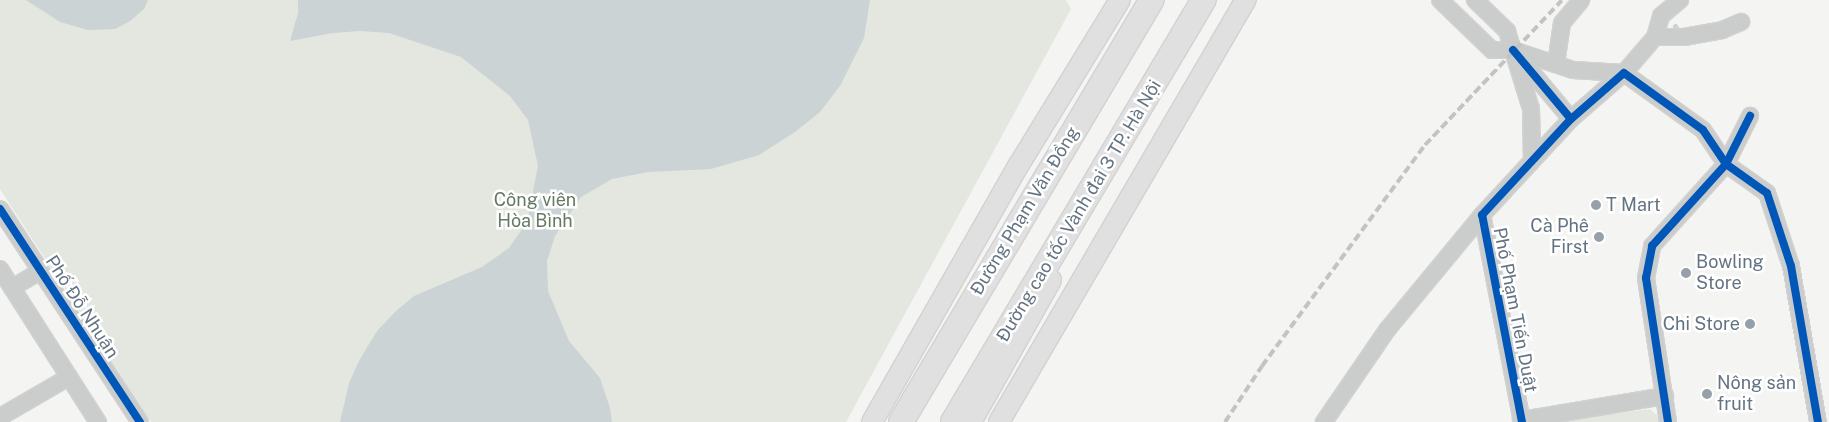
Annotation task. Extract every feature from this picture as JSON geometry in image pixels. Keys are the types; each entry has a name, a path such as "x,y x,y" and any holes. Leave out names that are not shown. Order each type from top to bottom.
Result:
{"highway":[{"path":"900,422 1151,0"},
{"name":"Đường cao tốc Vành đai 3 TP. Hà Nội","path":"954,422 1204,0"}],"main road":[{"path":"971,422 1091,206 1212,0"},
{"path":"999,422 1246,0"},
{"name":"Đường Phạm Văn Đồng","path":"872,422 1112,4"}],"street":[{"path":"1440,0 1492,50 1513,50 1573,70 1624,73 1703,130 1726,164 1767,193 1791,266 1818,422"},
{"path":"1475,0 1507,31 1532,109 1532,161"},
{"path":"1556,64 1562,23 1581,0"},
{"name":"Phố Phạm Tiến Duật","path":"1521,421 1482,215 1571,119 1624,73 1654,37 1661,16 1680,0"},
{"path":"1654,37 1684,37 1712,32 1741,22"},
{"path":"1513,50 1571,119"},
{"path":"1668,422 1646,278 1652,246 1726,164 1750,116"},
{"name":"Phố Đỗ Nhuận","path":"0,209 140,422"},
{"path":"1324,422 1387,330 1482,215"},
{"path":"0,269 98,422"},
{"path":"12,288 40,271"},
{"path":"0,417 69,377"},
{"path":"1521,421 1665,396"}],"green space":[{"name":"Công viên Hòa Bình","path":"0,0 1066,0 1071,9 846,422 151,422 0,189"},
{"path":"1650,409 1659,417 1660,422 1551,422"}],"shaded area":[{"path":"26,0 148,0 144,9 130,21 115,29 88,30 60,22"},
{"path":"298,0 870,0 864,38 840,86 820,112 795,132 759,155 711,169 648,172 612,179 581,197 555,236 547,261 548,291 569,341 600,378 610,408 612,422 340,422 349,383 360,359 377,331 396,311 414,296 482,267 509,248 527,222 538,166 528,120 510,96 461,57 389,33 360,31 333,33 290,41 298,13"}],"waterway":[{"path":"1675,26 1679,32 1682,32"}],"railway":[{"path":"1225,422 1262,366 1425,145 1562,0"}],"cycle path":[{"path":"1513,50 1571,119 1624,73 1703,130 1726,164 1767,193 1791,266 1818,422"},
{"path":"1668,422 1646,278 1652,246 1726,164 1750,116"},
{"path":"1522,422 1482,215 1571,119"},
{"path":"0,209 140,422"}],"place":[{"name":"T Mart","path":"1596,205"},
{"name":"Cà Phê First","path":"1599,237"},
{"name":"Bowling Store","path":"1686,273"},
{"name":"Chi Store","path":"1750,324"},
{"name":"Nông sản fruit","path":"1707,394"}]}
